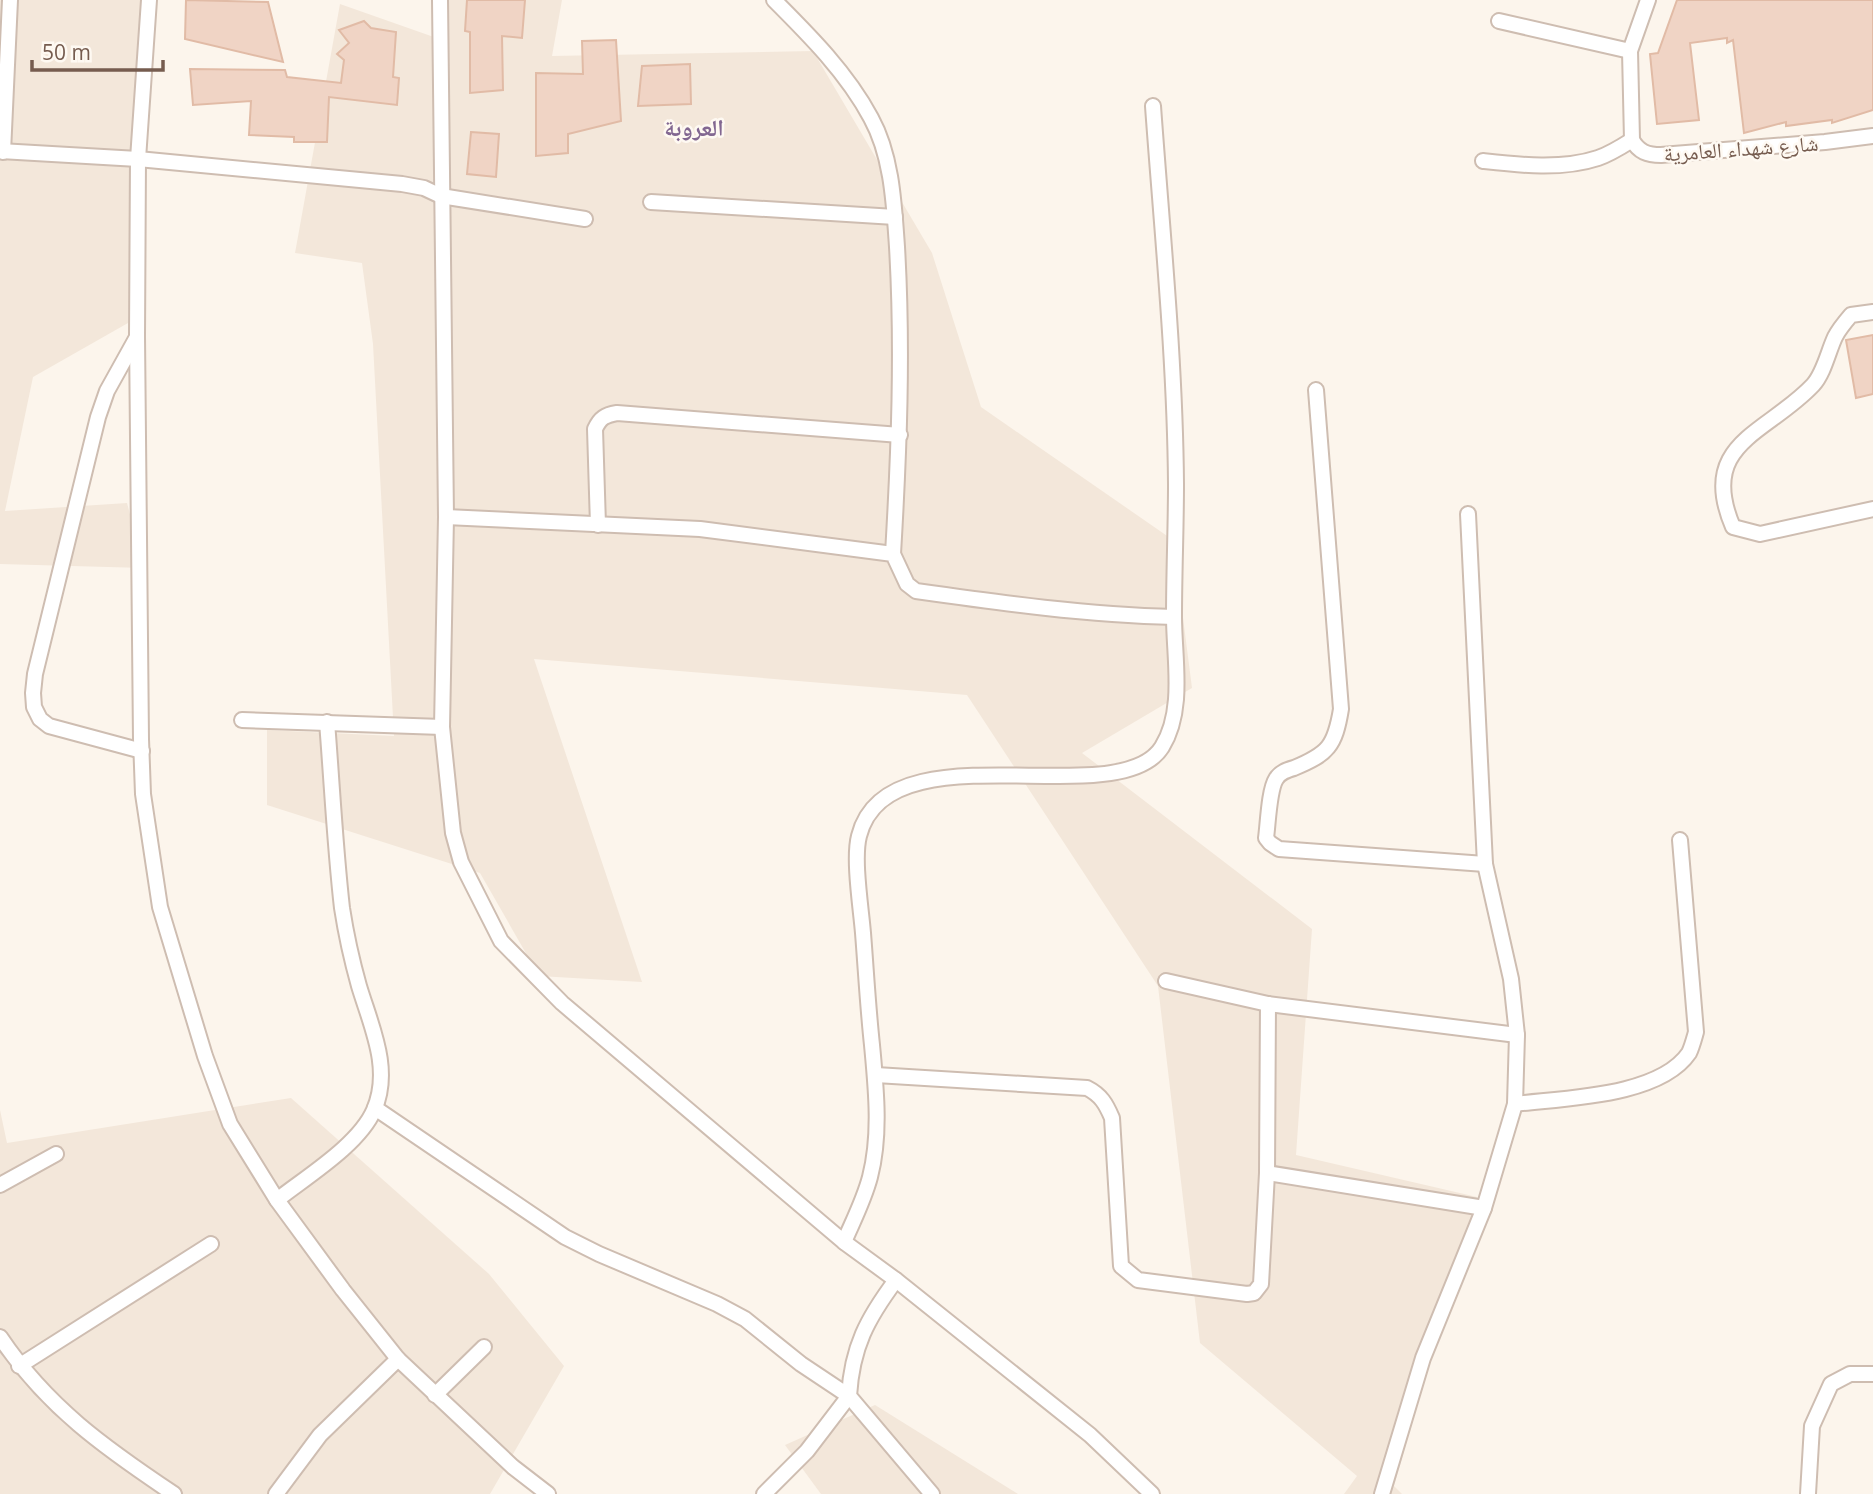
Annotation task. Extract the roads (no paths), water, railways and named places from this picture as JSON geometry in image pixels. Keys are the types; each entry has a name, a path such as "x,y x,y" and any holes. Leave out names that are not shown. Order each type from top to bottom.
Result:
{"street":[{"path":"10,0 2,152 138,159 402,184 424,188 441,196 585,219"},
{"path":"149,0 138,159 137,336 142,751 143,794 160,908 178,973 230,1124 276,1200 398,1359 513,1467 548,1494"},
{"path":"440,0 446,517 442,726 453,832 461,862 501,942 562,1003 844,1242 896,1280 1090,1435 1152,1494"},
{"path":"774,0 817,43 850,84 872,120 887,158 895,216 901,313 900,435 893,554 907,584 916,591 1009,605 1174,617"},
{"name":"شارع شهداء العامرية","path":"1648,0 1630,51 1632,140 1637,149 1649,155 1661,155 1873,136"},
{"path":"1499,21 1630,51"},
{"path":"844,1242 870,1178 875,1150 876,1074 858,873 859,836 870,812 889,794 908,784 998,774 1127,772 1146,762 1161,749 1176,709 1176,482 1169,332 1153,106"},
{"path":"1483,161 1533,165 1569,163 1596,159 1632,140"},
{"path":"651,202 895,216"},
{"path":"1873,312 1851,315 1836,334 1814,384 1756,429 1731,453 1724,476 1723,504 1733,527 1760,534 1873,509"},
{"path":"137,336 107,391 98,417 46,626 33,692 34,707 40,719 49,726 142,751"},
{"path":"1317,390 1341,709 1331,744 1319,758 1284,772 1275,781 1266,838 1279,849 1485,864"},
{"path":"598,525 596,429 599,421 606,415 617,413 900,435"},
{"path":"1382,1494 1423,1359 1484,1208 1515,1104 1517,1035 1511,979 1485,864 1468,514"},
{"path":"446,517 700,529 893,554"},
{"path":"242,720 442,726"},
{"path":"276,1200 357,1136 375,1108 380,1087 380,1063 343,910 327,722"},
{"path":"1515,1104 1615,1091 1644,1083 1670,1072 1689,1052 1696,1032 1680,840"},
{"path":"1166,981 1268,1004 1517,1035"},
{"path":"876,1074 1087,1088 1095,1092 1104,1101 1112,1118 1121,1266 1138,1280 1247,1294 1258,1290 1261,1284 1267,1173 1268,1004"},
{"path":"375,1108 565,1237 745,1319 801,1364 849,1396 932,1494"},
{"path":"0,1185 57,1154"},
{"path":"1267,1173 1484,1208"},
{"path":"19,1366 211,1244"},
{"path":"764,1494 807,1451 849,1396 850,1374 856,1349 872,1312 896,1280"},
{"path":"0,1337 19,1366 80,1428 174,1494"},
{"path":"435,1395 484,1347"},
{"path":"276,1494 320,1435 398,1359"},
{"path":"1808,1494 1812,1426 1831,1384 1850,1374 1873,1374"}],"district":[{"name":"العروبة","path":"694,128"}]}
